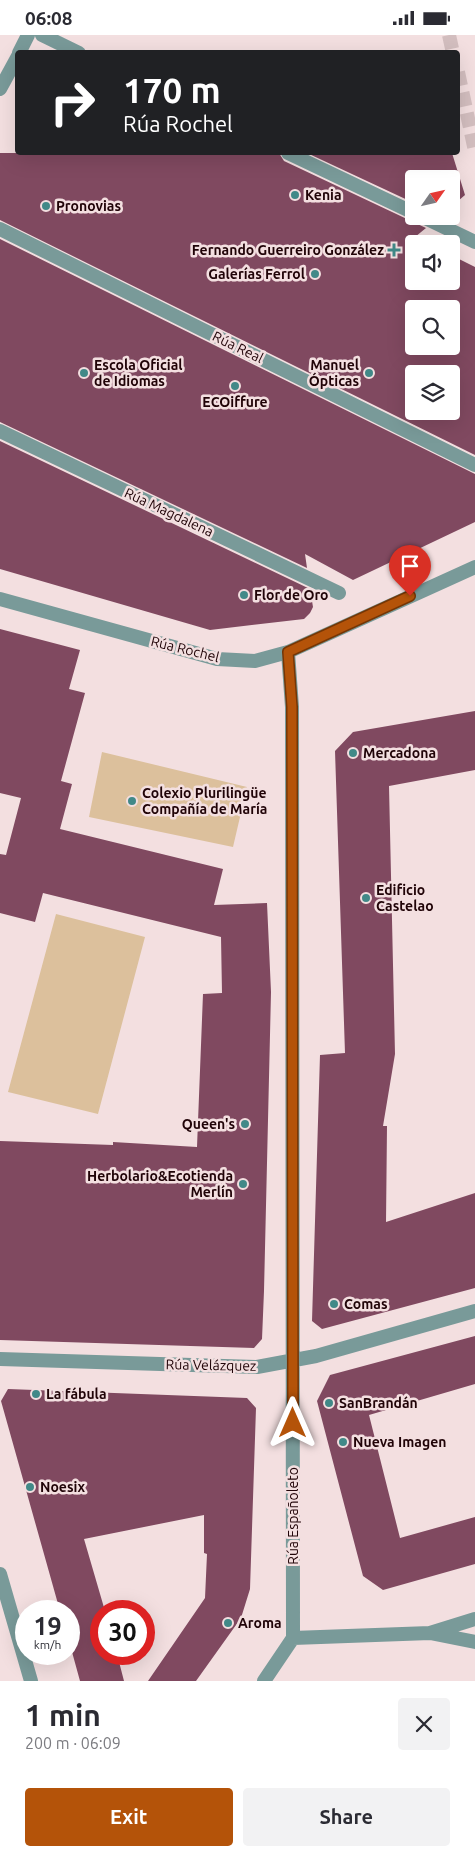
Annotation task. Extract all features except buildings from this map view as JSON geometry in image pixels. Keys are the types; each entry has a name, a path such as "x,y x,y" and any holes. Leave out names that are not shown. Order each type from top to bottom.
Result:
{"street":[{"path":"20,50 28,35"},
{"path":"42,35 73,50"},
{"path":"0,89 15,60"},
{"path":"292,155 405,209"},
{"path":"440,225 475,242"},
{"name":"Rúa Real","path":"0,229 475,465"},
{"name":"Rúa Magdalena","path":"0,431 339,593"},
{"name":"Rúa Rochel","path":"0,599 217,659 255,661 288,652 475,567"},
{"name":"Rúa Españoleto","path":"288,652 292,707 293,1639"},
{"name":"Rúa Velázquez","path":"0,1359 257,1367 292,1361 475,1311"},
{"path":"0,1574 31,1681"},
{"path":"430,1633 475,1619"},
{"path":"264,1681 293,1639 430,1633 475,1642"}],"shaded area":[{"path":"102,752 247,787 233,847 89,817"},
{"path":"56,914 145,937 98,1114 8,1092"}],"tunnel":[{"path":"449,35 452,50"},
{"path":"460,81 475,151"}],"place":[{"name":"Kenia","path":"295,195"},
{"name":"Pronovias","path":"46,206"},
{"name":"Fernando Guerreiro González","path":"394,250"},
{"name":"Galerías Ferrol","path":"315,274"},
{"name":"Escola Oficial de Idiomas","path":"84,373"},
{"name":"Manuel Ópticas","path":"369,373"},
{"name":"ECOiffure","path":"235,386"},
{"name":"Flor de Oro","path":"244,595"},
{"name":"Mercadona","path":"353,753"},
{"name":"Colexio Plurilingüe Compañía de María","path":"132,801"},
{"name":"Edificio Castelao","path":"366,898"},
{"name":"Queen's","path":"245,1124"},
{"name":"Herbolario&Ecotienda Merlín","path":"243,1184"},
{"name":"Comas","path":"334,1304"},
{"name":"La fábula","path":"36,1394"},
{"name":"SanBrandán","path":"329,1403"},
{"name":"Nueva Imagen","path":"343,1442"},
{"name":"Noesix","path":"30,1487"},
{"name":"Aroma","path":"228,1623"}],"route":[{"path":"293,1423 292,707 288,652 410,596"}]}
